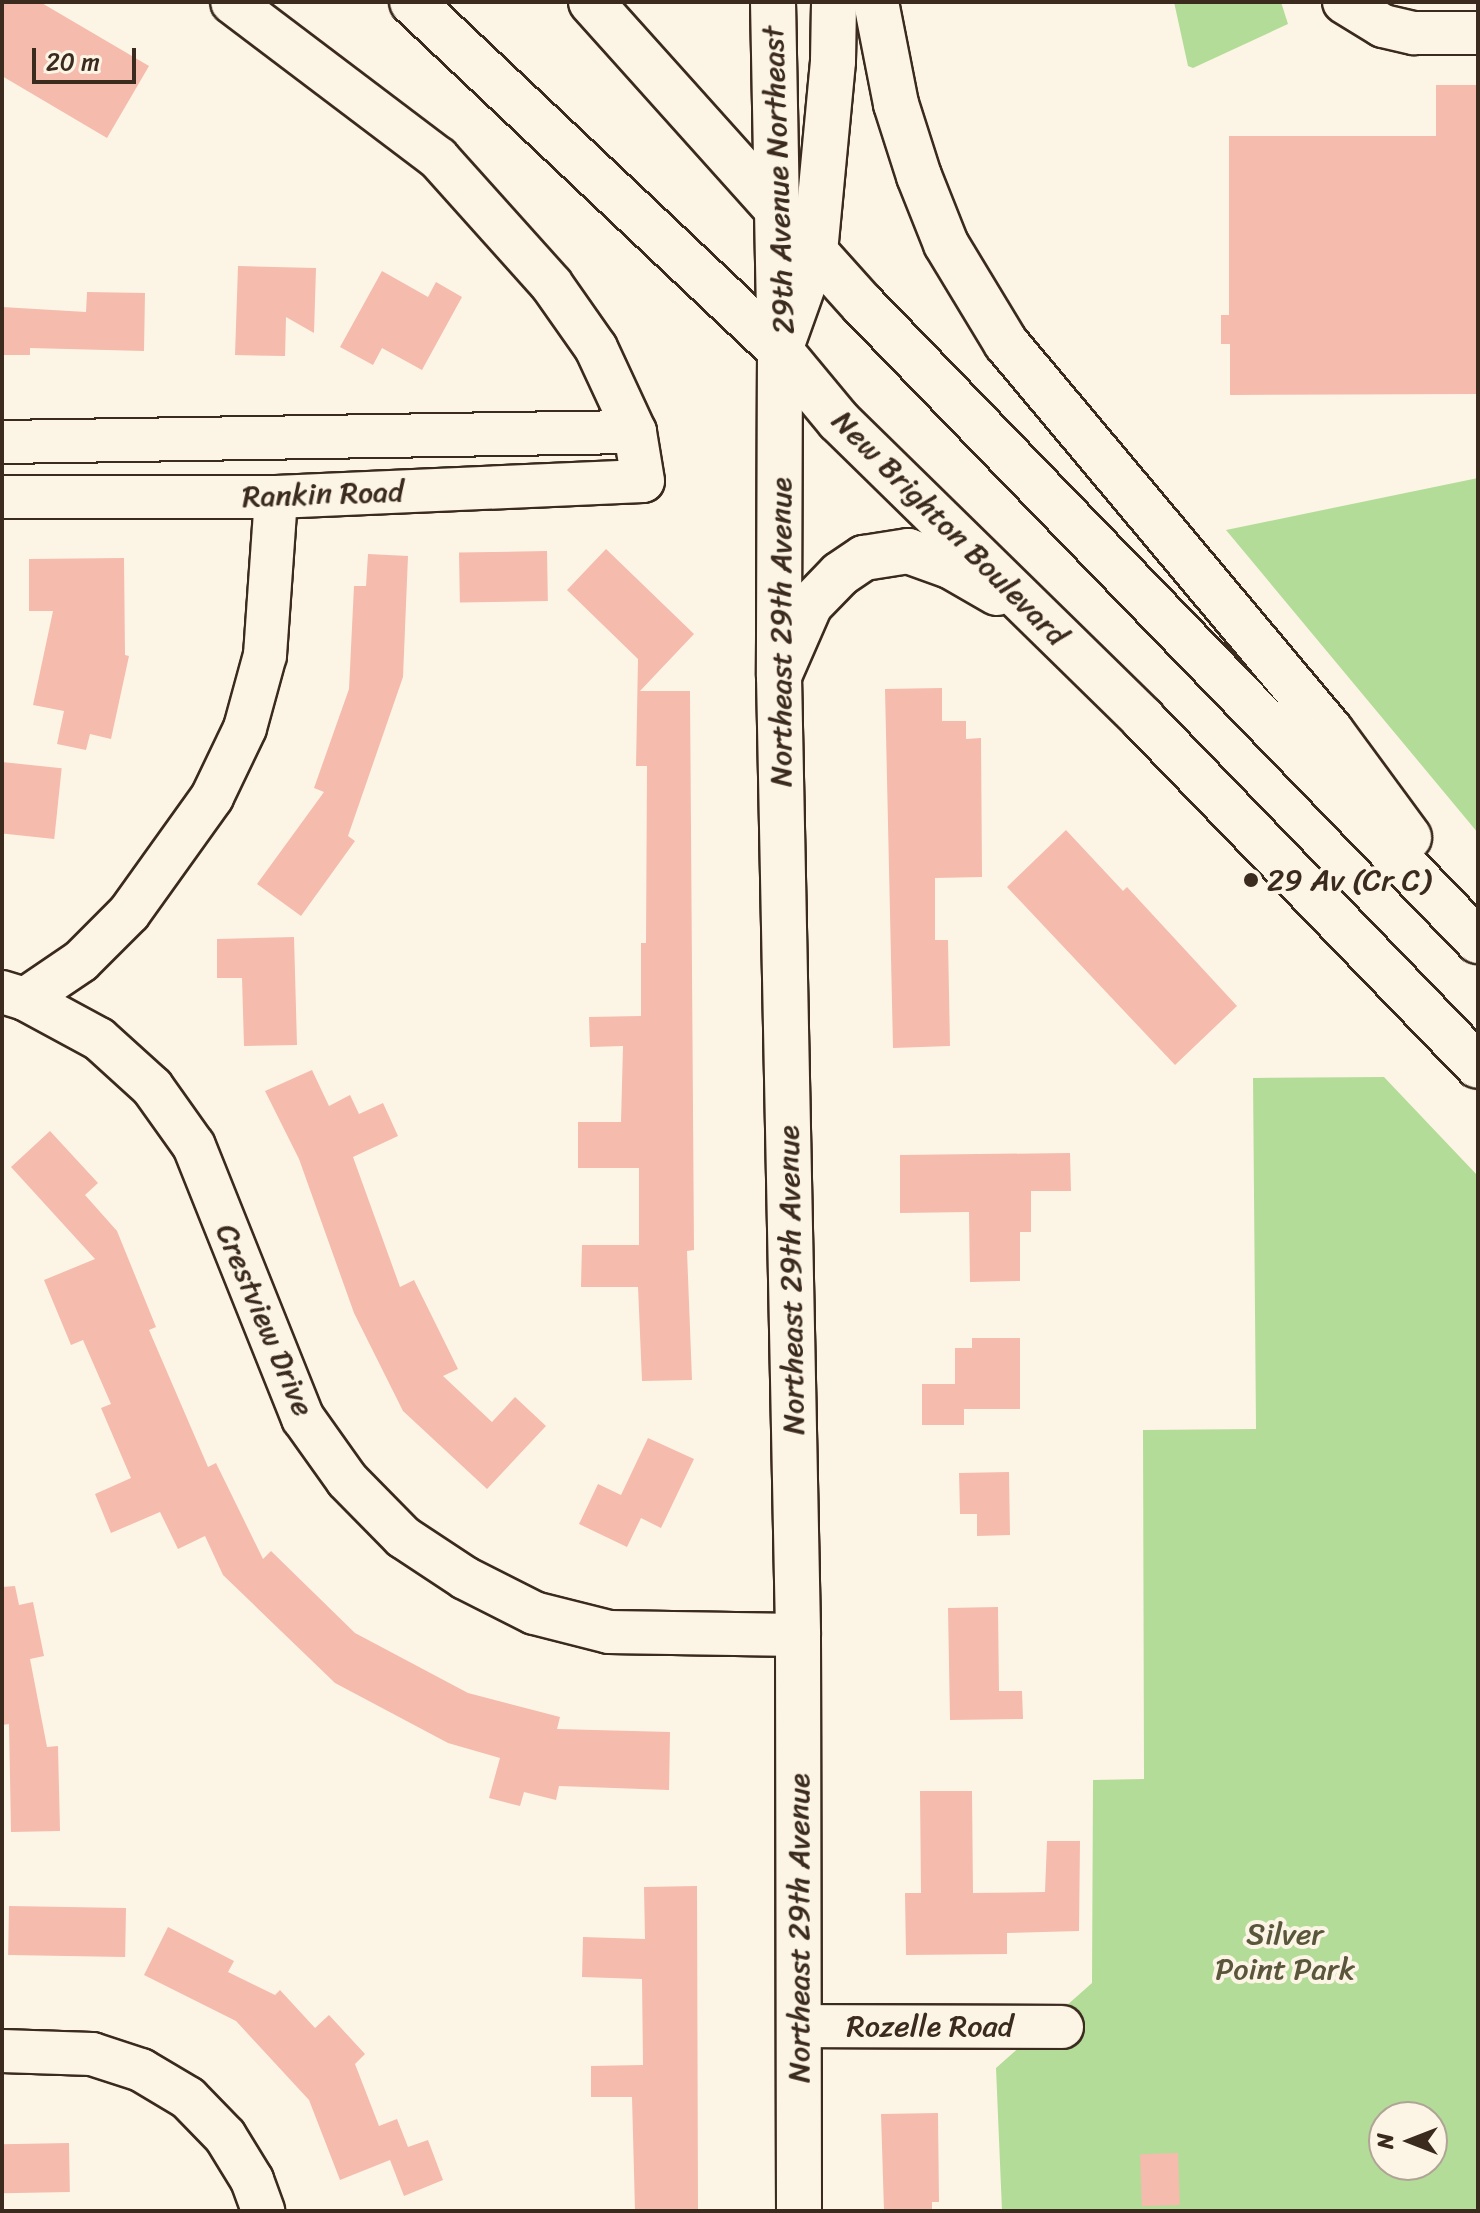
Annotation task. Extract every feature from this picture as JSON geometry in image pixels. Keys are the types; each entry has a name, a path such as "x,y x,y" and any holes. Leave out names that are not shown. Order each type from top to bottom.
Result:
{"main road":[{"name":"New Brighton Boulevard","path":"412,2 780,350 839,421 1047,623 1478,1066"},
{"path":"591,2 773,209 1478,941"},
{"name":"29th Avenue Northeast","path":"773,2 773,209 780,350"},
{"name":"29th Avenue Northeast","path":"780,350 815,252 833,61 834,2"},
{"path":"876,2 896,104 919,176 946,244 1006,343 1331,731 1478,933"},
{"name":"Northeast 29th Avenue","path":"780,350 779,676 798,1635 799,2211"},
{"path":"779,676 810,605 840,574 864,558 908,551 950,566 1047,623"}],"street":[{"path":"232,2 438,158 551,284 596,348 635,432"},
{"path":"1344,2 1383,26 1414,33 1478,33"},
{"name":"Rankin Road","path":"2,442 635,432 643,481 276,497 2,497"},
{"path":"14,995 81,961 129,913 212,797 245,728 265,655 276,497"},
{"name":"Crestview Drive","path":"14,995 99,1039 152,1087 194,1146 303,1418 347,1480 403,1537 465,1578 549,1617 609,1632 798,1635"},
{"name":"Rozelle Road","path":"798,2026 1062,2027"},
{"path":"2,2051 92,2054 141,2070 188,2098 225,2136 252,2180 263,2211"}],"green space":[{"path":"1174,2 1281,2 1288,24 1193,68 1188,66"},
{"path":"1478,478 1478,833 1226,530"},
{"name":"Silver Point Park","path":"1384,1077 1478,1176 1478,2211 1002,2211 996,2068 1092,1983 1093,1780 1144,1779 1143,1430 1256,1429 1253,1078"}],"building":[{"path":"2,2 40,2 149,66 107,138 2,76"},
{"path":"1436,85 1478,85 1478,394 1230,395 1230,344 1221,344 1221,315 1229,315 1229,136 1436,136"},
{"path":"238,266 316,268 314,333 286,317 285,356 235,355"},
{"path":"382,271 428,297 436,282 462,297 422,370 382,348 373,365 340,347"},
{"path":"87,292 145,293 144,351 30,348 30,355 2,355 2,307 86,312"},
{"path":"606,549 694,634 640,691 690,691 694,1250 687,1251 692,1380 642,1381 638,1287 581,1287 582,1245 639,1245 639,1168 578,1168 578,1122 621,1122 623,1046 590,1047 589,1017 641,1016 641,943 646,943 647,766 636,766 638,659 567,590"},
{"path":"547,551 548,601 460,603 459,553"},
{"path":"368,554 408,556 403,677 348,836 355,841 301,916 257,884 324,792 314,788 349,689 354,586 366,586"},
{"path":"124,558 125,655 129,656 111,739 90,734 86,750 57,744 64,711 33,705 53,611 29,611 29,559"},
{"path":"942,688 942,721 966,721 966,739 981,738 982,877 935,878 935,940 948,940 950,1046 893,1048 885,689"},
{"path":"2,762 62,768 54,839 2,833"},
{"path":"1066,830 1123,891 1127,887 1237,1006 1175,1065 1007,887"},
{"path":"294,937 297,1045 244,1046 242,978 217,978 217,939"},
{"path":"312,1070 329,1106 350,1095 359,1114 383,1103 398,1136 353,1157 400,1287 414,1280 458,1369 443,1376 492,1422 515,1397 546,1426 487,1489 403,1411 354,1313 299,1159 265,1091"},
{"path":"50,1131 98,1183 85,1195 117,1231 156,1327 149,1330 208,1467 216,1463 263,1559 271,1551 355,1633 468,1693 560,1717 557,1729 670,1732 669,1790 559,1786 556,1800 524,1792 520,1806 489,1798 500,1758 448,1743 335,1683 223,1575 205,1536 178,1549 160,1512 111,1533 95,1494 131,1478 101,1408 111,1404 83,1340 71,1345 44,1280 95,1259 11,1167"},
{"path":"1070,1153 1071,1191 1031,1191 1031,1232 1020,1232 1020,1281 970,1282 969,1212 900,1213 900,1155"},
{"path":"972,1338 1020,1338 1020,1409 964,1409 964,1425 922,1425 922,1384 955,1384 955,1348 972,1348"},
{"path":"648,1438 694,1459 661,1528 641,1518 627,1547 579,1524 598,1484 621,1495"},
{"path":"1009,1472 1010,1535 977,1536 977,1514 960,1514 959,1473"},
{"path":"15,1586 19,1605 33,1602 44,1656 30,1659 47,1747 58,1746 60,1831 11,1832 9,1724 2,1725 2,1587"},
{"path":"998,1607 999,1691 1022,1691 1023,1719 950,1720 948,1608"},
{"path":"920,1791 972,1791 973,1893 1045,1892 1047,1841 1080,1841 1079,1931 1007,1933 1007,1954 906,1955 905,1893 921,1893"},
{"path":"697,1886 698,2211 635,2211 632,2097 591,2097 591,2066 643,2065 642,1979 582,1977 583,1937 645,1939 644,1887"},
{"path":"9,1906 126,1908 125,1957 8,1955"},
{"path":"168,1927 234,1961 228,1972 275,1995 280,1990 315,2028 329,2015 365,2054 355,2064 379,2126 397,2119 408,2147 428,2140 443,2180 404,2196 390,2160 340,2180 309,2100 236,2021 144,1975"},
{"path":"938,2113 939,2202 932,2202 932,2211 884,2211 881,2114"},
{"path":"69,2143 70,2192 3,2193 2,2144"},
{"path":"1178,2153 1180,2205 1142,2206 1140,2154"}],"place":[{"name":"29 Av (Cr C)","path":"1251,880"}]}
